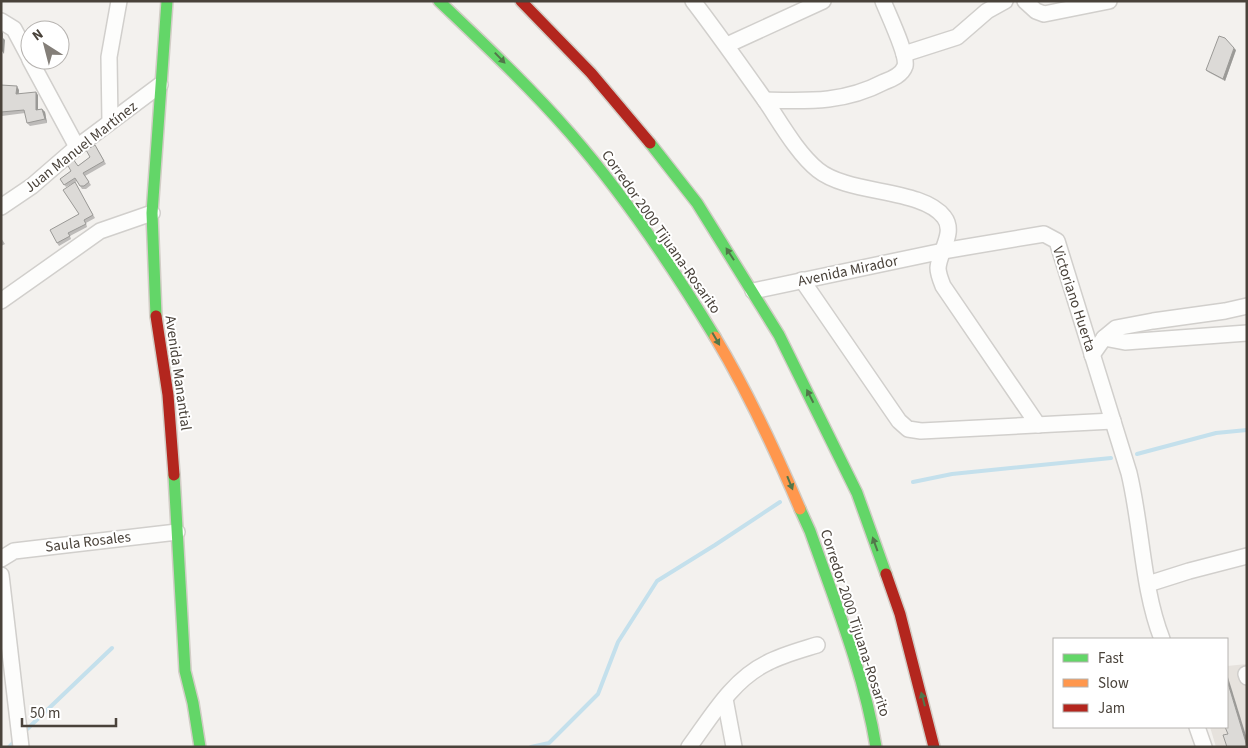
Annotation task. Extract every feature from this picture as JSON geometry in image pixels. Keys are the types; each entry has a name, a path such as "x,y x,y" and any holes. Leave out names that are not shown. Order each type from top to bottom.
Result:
{"main road":[{"name":"Avenida Manantial","path":"167,1 152,213 154,306 168,395 185,670 193,703 200,747"},
{"path":"521,1 592,73 655,149 697,203 753,291 810,395 856,492 900,614 934,747"},
{"name":"Corredor 2000 Tijuana-Rosarito","path":"433,4 478,35 561,122 615,187 694,302 728,360 783,466 826,573 870,710 876,747"}],"street":[{"path":"110,122 109,57 119,1"},
{"path":"693,1 727,45 794,144 817,169 836,181 916,200 938,210 946,219 948,234 938,269 943,286 1038,425"},
{"path":"727,45 798,7 824,1"},
{"path":"765,100 818,101 840,98 872,89 899,75 905,60 884,1"},
{"path":"905,60 957,36 987,11 1006,1"},
{"path":"1026,1 1036,11 1044,14 1108,1"},
{"path":"1,21 14,30 20,41"},
{"path":"35,70 77,147"},
{"name":"Juan Manuel Martínez","path":"1,207 32,186 77,147 160,85"},
{"path":"1,301 100,230 152,213"},
{"name":"Victoriano Huerta","path":"943,251 1044,234 1057,241 1114,421 1135,497 1148,584 1162,638"},
{"name":"Avenida Mirador","path":"753,291 943,251"},
{"path":"802,280 899,421 908,429 921,431 1114,421"},
{"path":"1092,355 1104,338 1116,328 1247,306"},
{"path":"1104,338 1125,342 1247,333"},
{"name":"Saula Rosales","path":"1,559 14,551 177,532"},
{"path":"1148,584 1247,556"},
{"path":"1,575 21,747"},
{"path":"689,747 738,683 767,662 818,645"},
{"path":"725,699 734,747"},
{"path":"1197,728 1204,747"}],"shaded area":[{"path":"1247,664 1247,747 1216,747 1210,728 1228,728 1228,666"}],"building":[{"path":"1219,36 1225,38 1234,48 1223,79 1206,70"},
{"path":"1,85 17,86 16,94 36,92 36,110 42,109 45,119 27,123 24,110 1,112"},
{"path":"95,145 104,161 83,173 89,182 84,186 80,186 75,178 64,185 60,179 71,171 67,164 73,159 78,166 90,157 86,150"},
{"path":"75,182 93,215 84,220 86,224 68,233 70,236 57,243 50,230 79,214 63,190"},
{"path":"1228,683 1247,747 1227,747 1223,735 1228,734 1225,728 1228,728"}],"waterway":[{"path":"1137,454 1216,433 1247,430"},
{"path":"913,482 952,474 1111,458"},
{"path":"531,747 549,743 598,694 618,642 657,581 780,502"},
{"path":"23,733 112,648"},
{"path":"9,747 16,740"}],"traffic: fast":[{"path":"156,316 152,213 167,1"},
{"path":"439,1 522,82 610,181 647,232 715,337"},
{"path":"650,143 697,203 779,335 857,493 886,574"},
{"path":"174,475 185,671 193,703 200,747"},
{"path":"800,509 810,531 848,638 871,719 876,747"}],"traffic: slow":[{"path":"715,337 739,379 800,509"}],"traffic: jam":[{"path":"521,1 591,73 650,143"},
{"path":"156,316 168,395 174,475"},
{"path":"886,574 900,614 934,747"}]}
